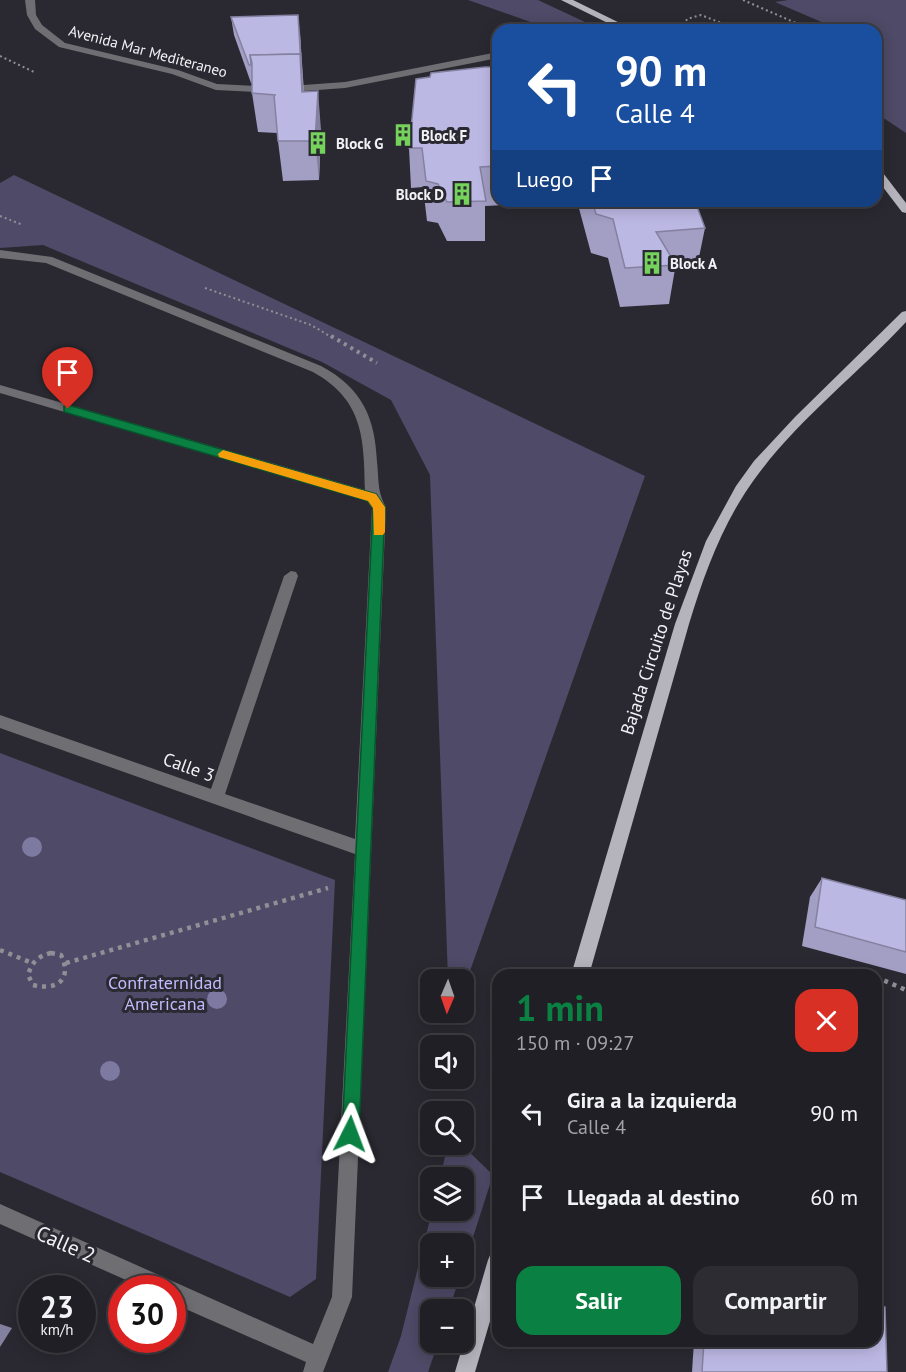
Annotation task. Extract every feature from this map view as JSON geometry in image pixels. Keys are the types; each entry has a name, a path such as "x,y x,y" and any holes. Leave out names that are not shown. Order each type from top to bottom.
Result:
{"main road":[{"path":"566,0 616,24"},
{"path":"882,179 906,210"},
{"name":"Bajada Circuito de Playas","path":"582,969 686,610 709,548 724,518 755,470 779,441 906,315"},
{"path":"465,1372 492,1280"}],"street":[{"name":"Avenida Mar Mediteraneo","path":"30,0 29,12 37,24 47,36 62,45 175,72 216,87 276,90 345,85 492,56"},
{"path":"0,254 48,261 317,369 338,381 349,392 365,420 371,462 372,497 379,507 342,1297 316,1365 186,1299"},
{"path":"0,389 372,497"},
{"path":"216,797 291,576"},
{"name":"Calle 3","path":"0,720 364,850"},
{"name":"Calle 2","path":"0,1214 137,1275"}],"path":[{"path":"743,0 798,24"},
{"path":"685,24 687,19 701,15 724,24"},
{"path":"0,56 34,72"},
{"path":"66,963 362,878"},
{"path":"0,950 32,963"},
{"path":"51,953 61,955 66,963 66,975 57,985 44,989 33,985 28,975 32,963 41,955 51,953"},
{"path":"882,980 906,990"}],"green space":[{"path":"468,0 538,0 589,24 536,24"},
{"path":"788,0 906,0 906,133 882,117 882,24 826,24 775,2"},
{"path":"14,175 645,476 471,969 448,969 430,475 391,400 322,362 43,245 0,248 0,183"},
{"name":"Confraternidad Americana","path":"0,753 335,880 316,1279 290,1297 0,1172"},
{"path":"446,1155 472,1155 492,1174 474,1234 427,1233 430,1221 474,1221 474,1167 442,1167"},
{"path":"420,1259 420,1287 457,1287 452,1299 420,1299 420,1353 435,1353 428,1372 388,1372 401,1336"}],"building":[{"path":"298,15 301,65 300,54 250,55 251,65 249,65 231,17"},
{"path":"300,54 302,92 318,91 315,141 278,141 274,95 276,95 252,93 250,55"},
{"path":"492,67 492,166 480,167 486,201 447,202 438,184 426,181 422,148 409,148 416,79 430,77 431,73"},
{"path":"594,207 697,207 705,228 656,232 676,265 625,268 613,219 596,214"},
{"path":"822,878 906,900 906,952 815,927"},
{"path":"882,1306 885,1307 887,1372 702,1372 704,1347 882,1347"}],"slow traffic":[{"path":"223,454 372,497 379,507 378,532"}],"place":[{"name":"Block F","path":"403,135"},
{"name":"Block G","path":"318,143"},
{"name":"Block D","path":"462,194"},
{"name":"Block A","path":"652,263"}],"route":[{"path":"68,409 372,497 379,507 350,1134"}]}
